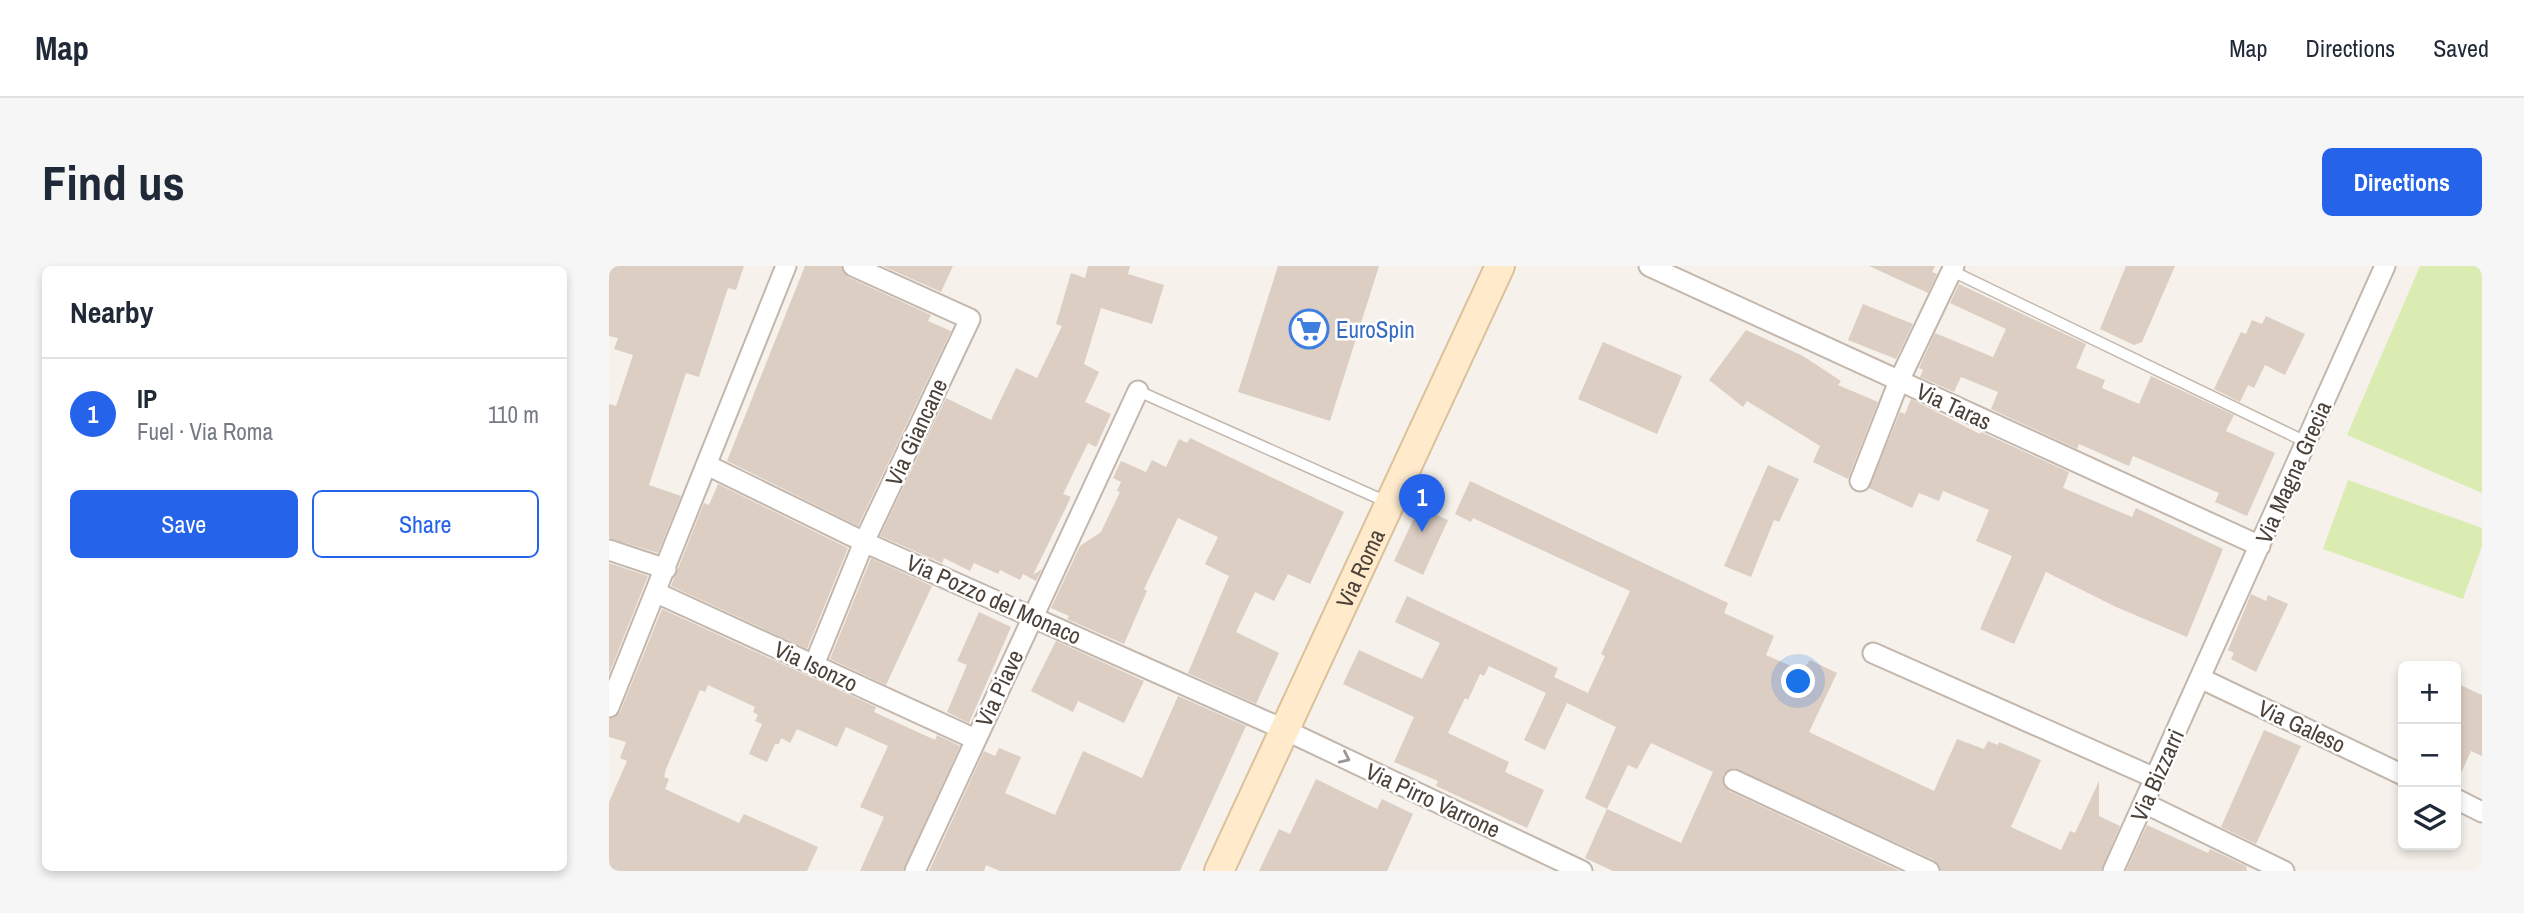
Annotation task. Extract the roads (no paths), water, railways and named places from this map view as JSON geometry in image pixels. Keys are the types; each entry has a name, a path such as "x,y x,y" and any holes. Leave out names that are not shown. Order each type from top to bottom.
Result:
{"street":[{"path":"609,707 786,266"},
{"name":"Via Giancane","path":"814,665 864,542 970,319 853,266"},
{"name":"Via Roma","path":"1219,871 1500,266"},
{"name":"Via Taras","path":"1649,266 2260,546"},
{"name":"Via Magna Grecia","path":"2200,678 2385,266"},
{"path":"1860,481 1899,381 1953,269"},
{"name":"Via Piave","path":"915,871 1138,391"},
{"name":"Via Pozzo del Monaco","path":"707,465 864,542 1033,615 1283,729"},
{"path":"609,550 666,569"},
{"name":"Via Isonzo","path":"657,593 975,738"},
{"path":"1874,653 2155,778"},
{"name":"Via Galeso","path":"2200,678 2398,773"},
{"name":"Via Bizzarri","path":"2113,871 2200,678"},
{"name":"Via Pirro Varrone","path":"1283,729 1558,866 1582,871"},
{"path":"1734,780 1929,871"},
{"path":"2461,802 2482,812"},
{"path":"2144,803 2284,871"}],"lane":[{"path":"1953,269 2306,442"},
{"path":"1138,391 1389,503"}],"place":[{"name":"EuroSpin","path":"1309,329"},
{"name":"IP","path":"1422,532"}]}
